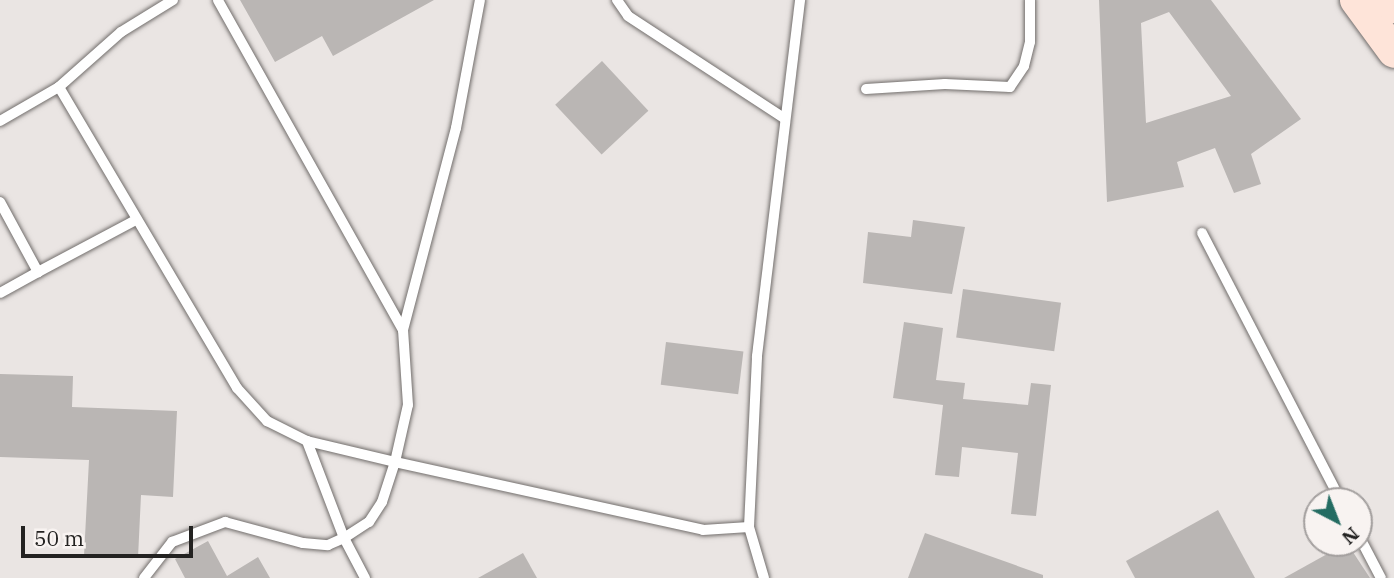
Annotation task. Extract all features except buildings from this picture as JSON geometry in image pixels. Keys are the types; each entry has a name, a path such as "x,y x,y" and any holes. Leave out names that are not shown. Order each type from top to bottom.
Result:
{"main road":[{"path":"1356,0 1394,52"},
{"path":"1389,0 1394,7"}],"lane":[{"path":"0,121 59,87 121,32 173,0"},
{"path":"218,0 403,330"},
{"path":"144,578 172,542 225,522 303,542 328,545 369,522 382,502 395,462 408,405 403,330 456,128 480,0"},
{"path":"617,0 628,16 784,118"},
{"path":"764,578 750,527 757,356 800,0"},
{"path":"866,89 945,83 1010,87 1024,66 1030,42 1030,0"},
{"path":"59,87 237,388 267,421 307,441 704,530 750,527"},
{"path":"0,202 38,272"},
{"path":"0,293 136,219"},
{"path":"1202,233 1334,487"},
{"path":"307,441 344,538 365,578"},
{"path":"1370,557 1381,578"}]}
